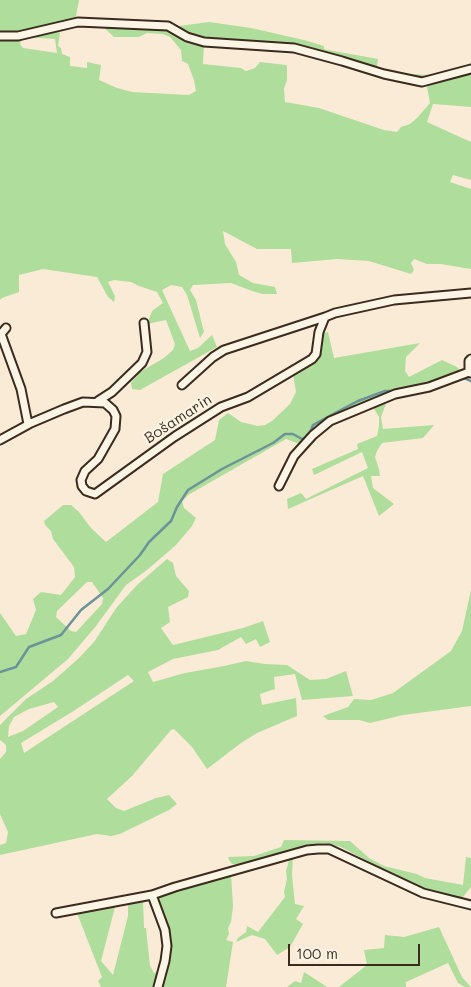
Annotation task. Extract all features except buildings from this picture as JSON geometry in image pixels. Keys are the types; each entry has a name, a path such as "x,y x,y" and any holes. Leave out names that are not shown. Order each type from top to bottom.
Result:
{"street":[{"path":"0,36 18,36 78,22 168,26 187,37 204,42 294,48 384,74 422,82 471,69"},
{"path":"182,385 224,350 335,313 394,300 471,293"},
{"name":"Bošamarin","path":"98,402 104,402 113,410 117,422 113,435 98,459 85,472 81,480 82,486 86,491 96,494 174,436 221,407 248,397 312,359 316,354 319,332 325,317"},
{"path":"0,440 28,424 83,402 98,402 112,392 142,363 147,352 144,323"},
{"path":"6,328 1,334 21,389 28,424"},
{"path":"279,486 294,456 313,435 330,422 395,394 429,387 470,372 469,361 471,359"},
{"path":"56,912 152,895 307,850 318,849 329,849 423,892 471,906"},
{"path":"152,895 165,930 167,946 158,987"}],"green space":[{"path":"0,0 79,0 75,21 18,32 0,31"},
{"path":"209,22 251,28 304,40 324,46 324,49 328,50 378,59 377,67 410,74 431,75 461,69 417,78 396,76 326,55 194,38 168,23 179,26"},
{"path":"101,25 166,27 204,43 203,64 241,68 246,71 255,68 260,62 286,65 285,102 319,108 384,130 397,132 401,127 410,124 417,118 430,103 427,87 432,82 471,71 471,107 433,104 427,122 471,142 471,180 453,175 450,182 471,189 471,269 441,264 427,264 414,259 411,263 414,270 411,274 369,261 337,259 292,263 291,249 257,249 223,231 225,244 236,262 239,275 253,283 275,287 277,294 263,294 231,283 193,285 190,290 196,300 204,332 200,338 187,295 182,287 171,285 162,290 190,351 198,348 212,335 217,347 140,390 132,389 131,383 140,372 164,358 173,350 175,344 166,320 147,324 152,311 163,303 157,292 131,282 114,280 108,282 115,296 114,302 108,297 97,277 43,269 19,275 19,292 0,300 0,39 56,31 60,33 58,46 61,48 62,54 70,57 70,66 87,68 87,62 101,65 99,80 117,88 132,92 189,95 196,91 188,64 182,61 181,50 170,37 163,34 147,33 139,37 114,37","holes":["23,37 55,39 57,53 23,48 20,44"]},
{"path":"328,332 334,358 420,343 406,357 405,371 409,377 442,360 457,367 462,372 451,379 450,384 440,381 329,420 302,445 286,439 188,495 182,501 184,508 196,518 192,526 176,545 126,585 96,626 68,659 0,716 0,613 16,636 26,634 36,610 33,599 41,592 61,595 75,577 74,567 53,539 51,531 44,521 63,505 71,505 106,542 158,502 163,474 215,440 219,420 228,413 241,422 258,426 265,425 290,404 296,392 293,374 313,362 321,353 324,333","holes":["87,582 92,582 103,598 102,604 76,632 71,631 56,617 57,611"]},
{"path":"387,401 381,417 383,429 434,425 423,438 382,443 377,451 375,457 380,476 371,476 373,488 394,504 379,516 363,476 288,509 287,499 301,493 306,499 368,468 362,452 314,475 312,469 358,449 357,444 377,436 379,417 373,407"},
{"path":"167,559 173,563 176,576 189,591 188,597 168,607 170,622 161,628 173,645 243,628 263,621 270,642 260,647 256,639 246,644 241,637 218,650 173,659 148,672 153,682 185,673 246,661 287,665 310,680 326,679 346,671 353,696 302,700 295,674 274,677 275,689 260,694 262,705 296,698 297,716 257,733 207,769 192,747 174,729 171,730 132,776 107,799 116,808 124,811 156,798 169,795 177,804 169,810 120,834 111,836 97,834 0,855 0,845 6,843 8,832 0,814 0,759 6,752 6,745 0,740 0,725 26,699 53,681 79,658 94,642 117,607 137,585","holes":["128,675 134,681 24,753 21,743","54,702 58,707 23,731 8,737 9,726 14,717 29,709"]},
{"path":"471,590 471,706 403,715 370,723 359,720 328,720 323,716 348,707 354,699 371,700 393,693 451,651 462,631"},
{"path":"284,840 350,841 369,858 384,866 417,874 425,878 463,885 466,857 471,858 471,887 462,898 421,889 341,847 325,843 310,844 241,865 232,864 228,857 254,856 281,847"},
{"path":"293,856 292,875 295,904 304,906 296,919 303,924 290,947 277,955 265,939 252,935 236,942 246,932 247,926 258,932 285,897 286,871 290,857"},
{"path":"231,874 233,906 231,922 228,928 229,934 226,940 233,942 226,987 162,987 168,967 171,943 166,921 158,902 159,895"},
{"path":"143,901 144,928 146,928 150,966 154,973 161,972 158,979 154,987 101,987 98,981 102,977 77,913 115,907 101,961 113,975 128,916 128,904"},
{"path":"439,927 462,977 471,987 465,987 458,983 448,963 406,982 406,987 339,987 367,965 364,950 384,948 385,935 404,937"},
{"path":"304,972 327,987 287,987 295,981 301,983"}],"waterway":[{"path":"419,386 447,377"},
{"path":"462,377 471,381"},
{"path":"0,672 16,667 29,647 61,635 81,610 108,589 140,555 149,542 171,521 188,490 222,469 273,443 285,434 293,434 302,439 308,438 313,425 358,401 385,391 394,391"}]}
